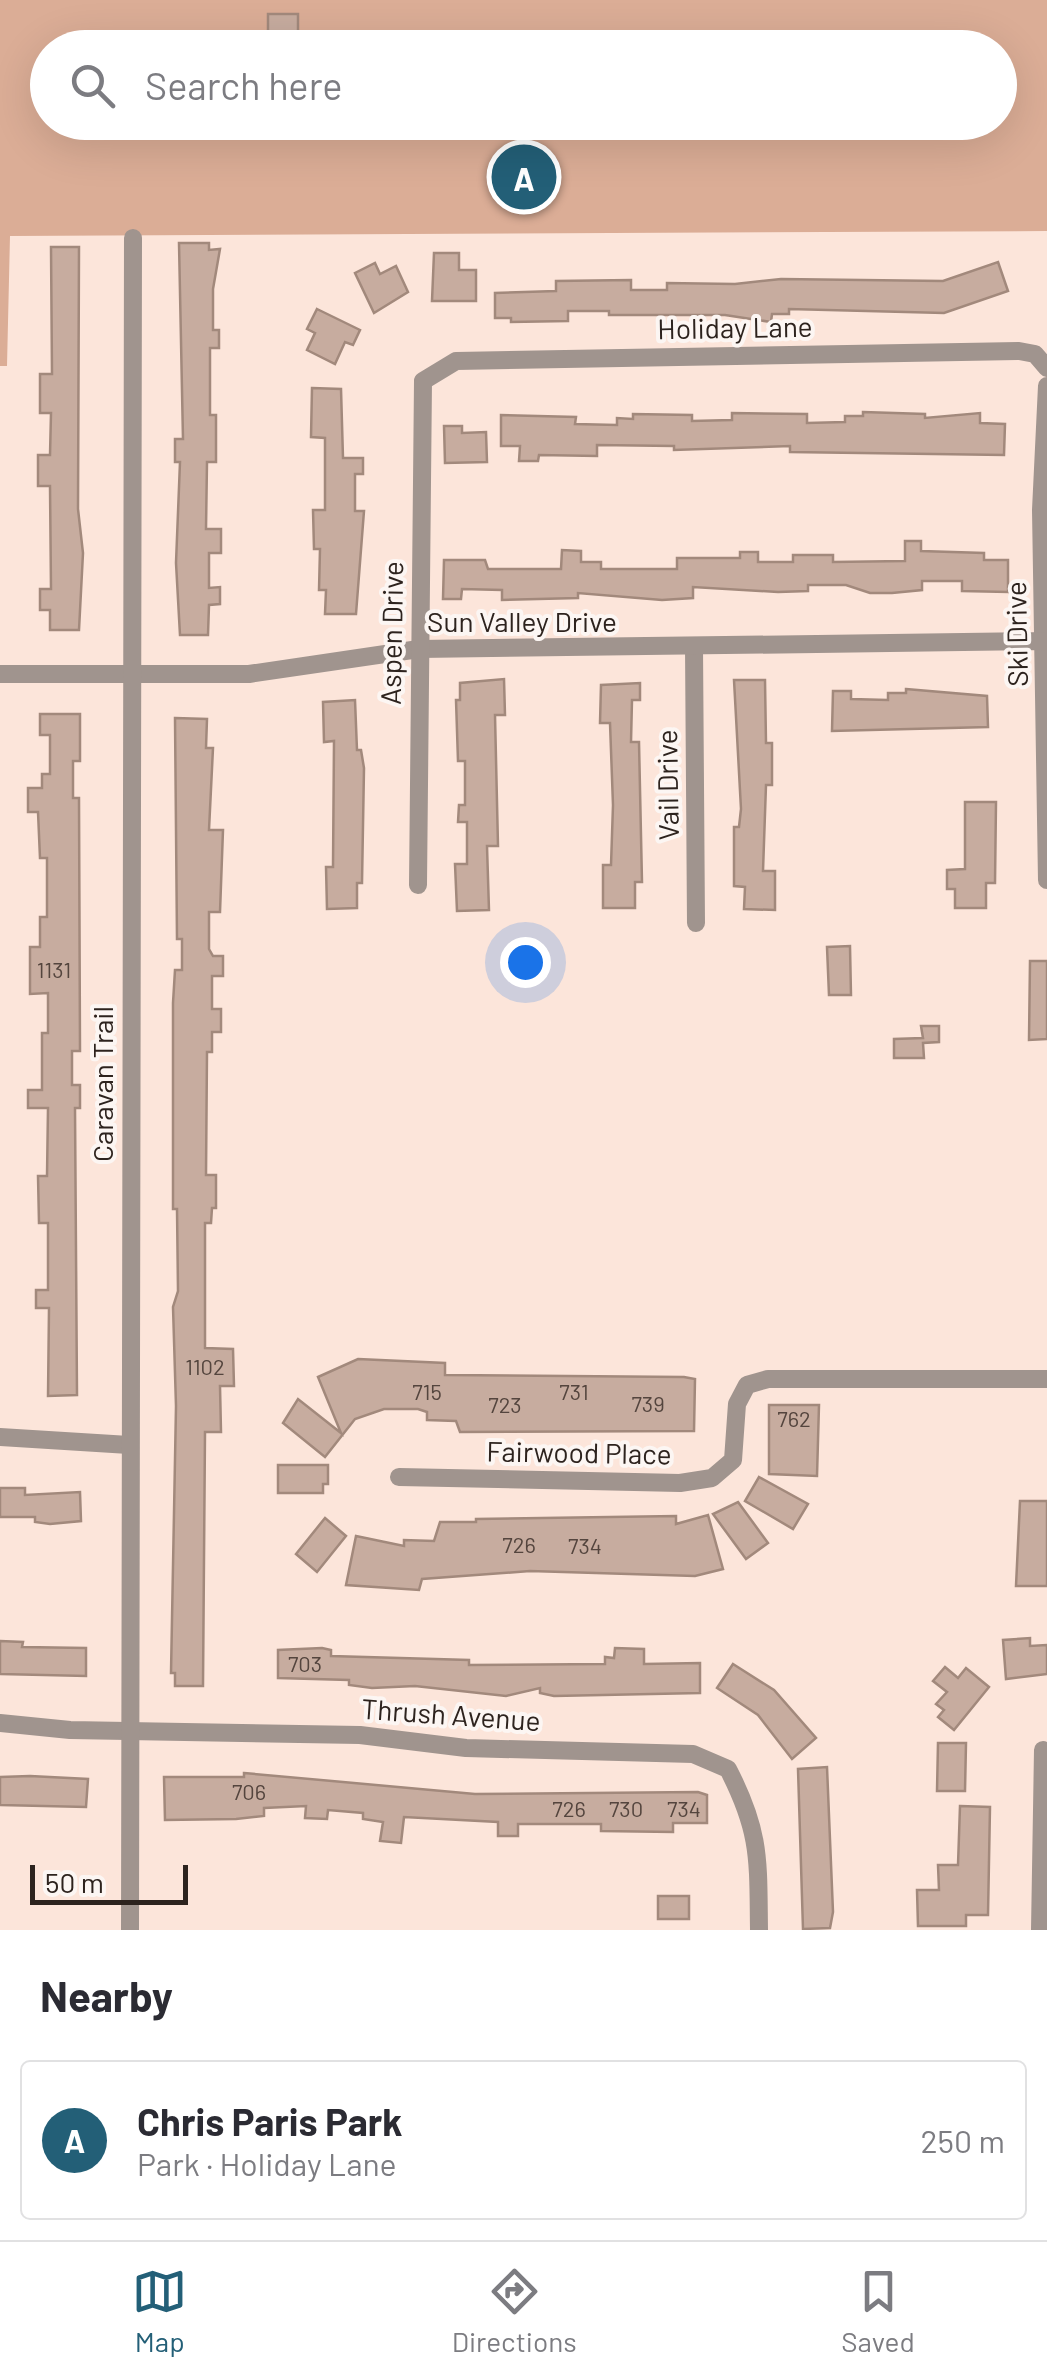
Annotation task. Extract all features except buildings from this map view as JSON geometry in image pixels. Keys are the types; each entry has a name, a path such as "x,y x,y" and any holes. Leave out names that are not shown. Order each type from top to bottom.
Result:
{"street":[{"name":"Caravan Trail","path":"130,1930 133,238"},
{"name":"Holiday Lane","path":"423,381 456,361 1019,351 1036,354 1047,368"},
{"name":"Aspen Drive","path":"418,885 423,381"},
{"name":"Ski Drive","path":"1047,386 1041,510 1047,880"},
{"name":"Sun Valley Drive","path":"0,674 249,674 419,649 1046,641"},
{"name":"Vail Drive","path":"694,647 696,923"},
{"name":"Fairwood Place","path":"399,1477 680,1483 712,1478 732,1460 737,1404 747,1385 768,1378 1047,1378"},
{"path":"0,1437 129,1445"},
{"name":"Thrush Avenue","path":"0,1723 129,1730 360,1734 466,1748 693,1754 728,1769 758,1837 759,1930"},
{"path":"1040,1930 1044,1750"}],"shaded area":[{"path":"0,0 1047,0 1047,231 10,236 7,366 0,366"}],"place":[{"name":"Chris Paris Park","path":"524,177"}]}
